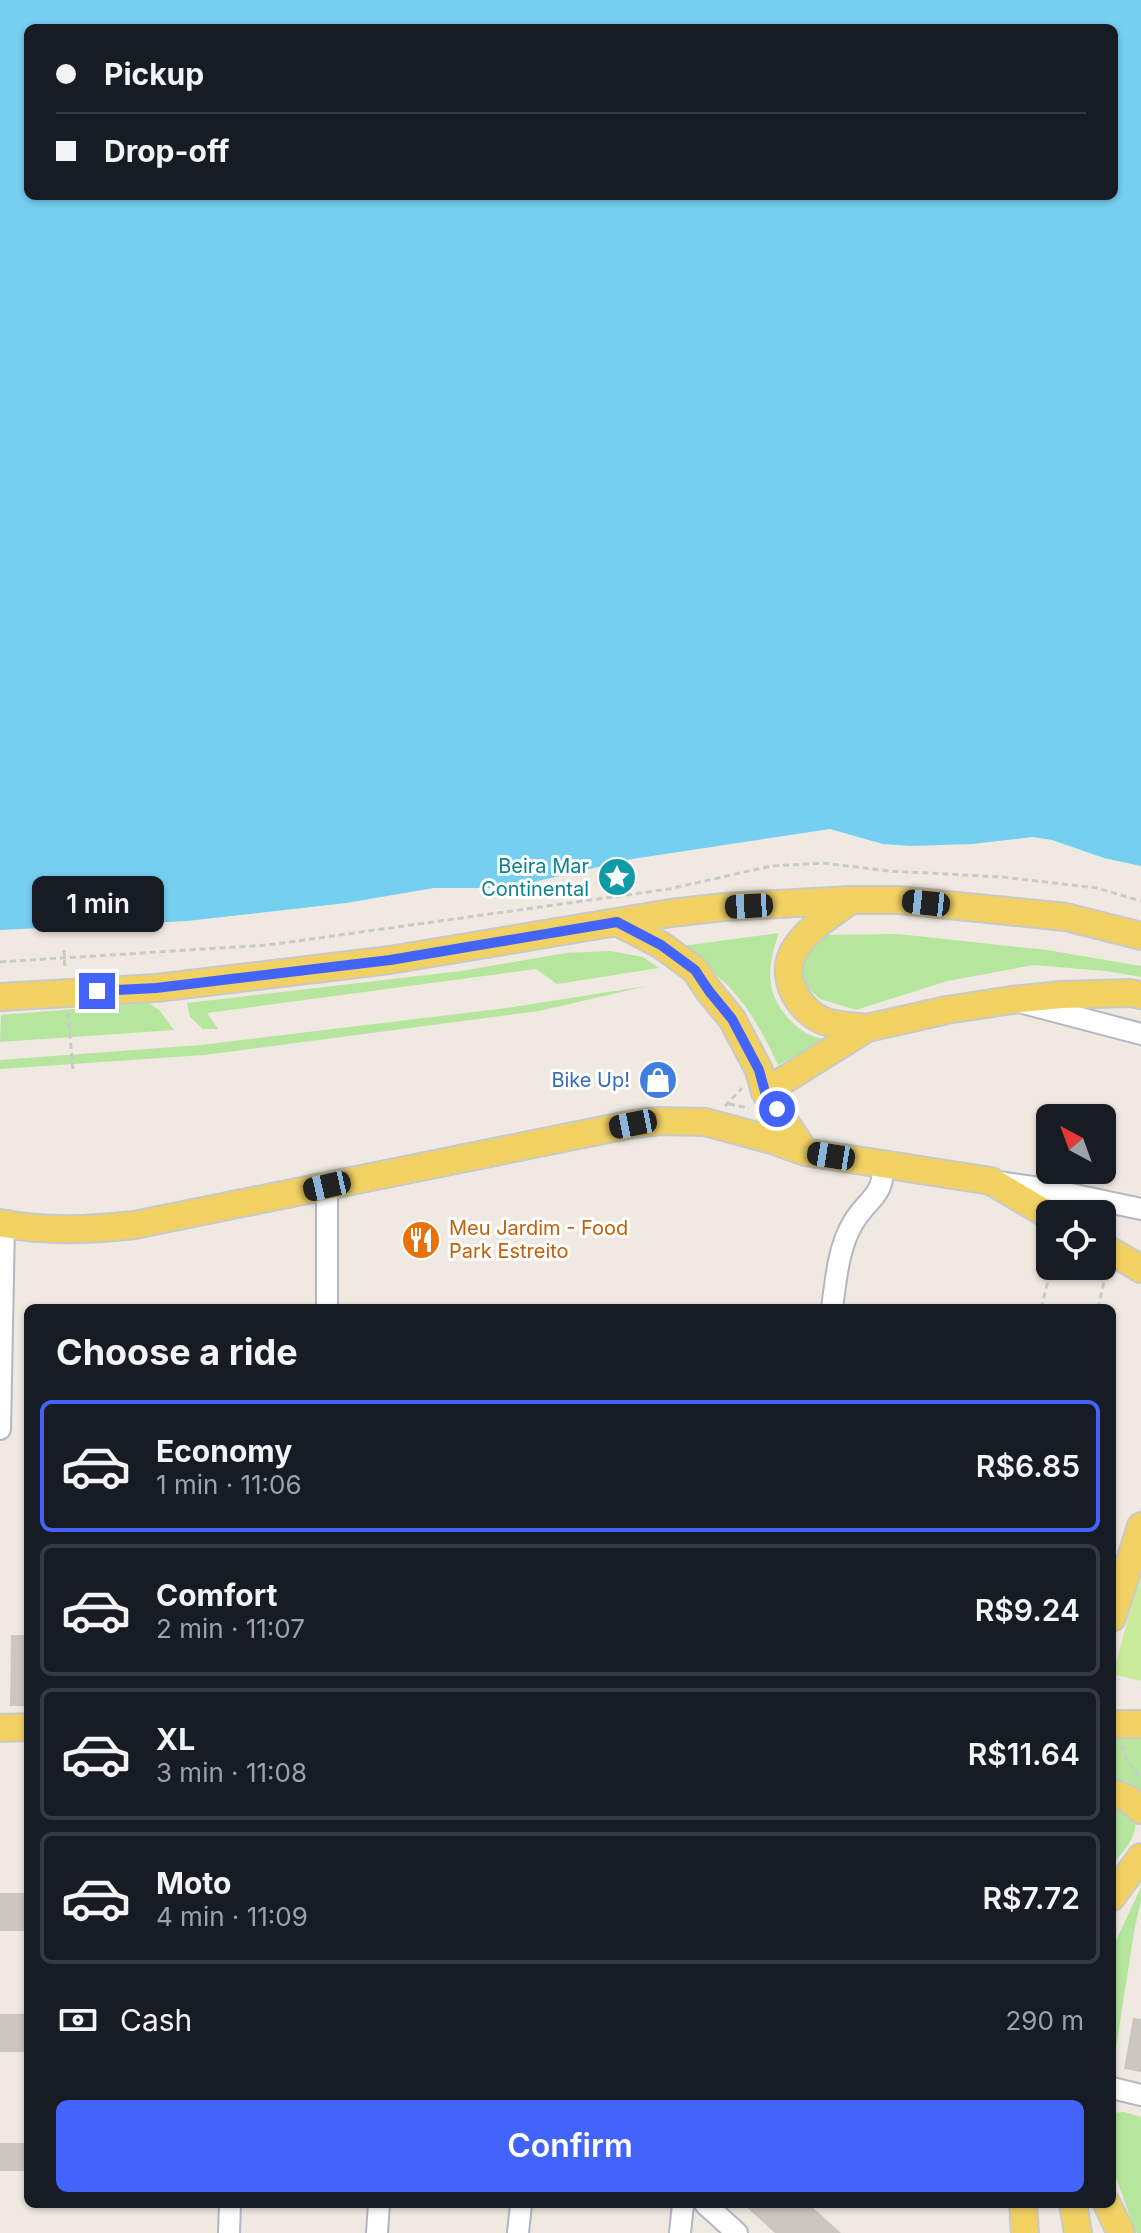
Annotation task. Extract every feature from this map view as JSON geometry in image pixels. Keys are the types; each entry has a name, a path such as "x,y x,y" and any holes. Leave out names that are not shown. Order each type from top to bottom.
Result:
{"main road":[{"path":"851,900 809,931 792,952 790,986 802,1005 824,1021 867,1028"},
{"path":"0,997 156,988 390,960 671,913 851,900 898,900 1066,917 1141,936"},
{"path":"617,922 661,945 695,970 732,1019 759,1070 765,1092 805,1152"},
{"path":"765,1092 867,1028 1011,1000 1061,995 1141,995"},
{"path":"2,1223 56,1230 134,1225 660,1121 705,1122 805,1152 991,1181 1036,1208"},
{"path":"1116,1254 1141,1269"},
{"path":"1116,1605 1141,1526"},
{"path":"0,1728 24,1727"},
{"path":"1116,1794 1127,1798 1141,1810"},
{"path":"1116,1891 1141,1857"},
{"path":"1023,2208 1025,2233"},
{"path":"1074,2208 1078,2233"},
{"path":"1109,2208 1121,2233"}],"street":[{"path":"1011,1000 1141,1034"},
{"path":"833,1304 843,1242 854,1220 880,1189 884,1174 881,1165"},
{"path":"991,1181 1047,1189 1141,1209"},
{"path":"327,1186 327,1304"},
{"path":"0,1429 2,1223"},
{"path":"1116,2089 1141,2095"},
{"path":"229,2233 230,2208"},
{"path":"377,2233 379,2208"},
{"path":"518,2233 521,2208"},
{"path":"680,2233 683,2208"},
{"path":"709,2208 737,2233"}],"path":[{"path":"1042,1304 1048,1280"},
{"path":"1099,1304 1102,1280"},
{"path":"1125,1720 1121,1741 1127,1760 1141,1780"}],"green space":[{"path":"779,933 770,969 776,1001 800,1029 826,1039 778,1065 740,999 711,971 675,947"},
{"path":"898,934 1047,950 1141,966 1141,977 1034,965 947,981 856,1010 820,999 796,977 813,935"},
{"path":"610,951 643,957 659,968 557,984 536,969 207,1013 218,1029 203,1029 190,1017 187,1003 461,971 566,953"},
{"path":"647,986 539,1011 204,1055 0,1069 0,1060 201,1045 507,1008"},
{"path":"149,1003 160,1011 174,1030 0,1042 1,1015"},
{"path":"1141,1571 1141,1681 1116,1675 1116,1663"},
{"path":"1116,1725 1141,1726 1141,1791 1116,1779"},
{"path":"1116,1804 1135,1819 1129,1844 1116,1860"},
{"path":"1141,1887 1116,2048 1116,1940"},
{"path":"1116,2113 1141,2117 1141,2233 1137,2233 1133,2225 1116,2177"}],"water":[{"path":"0,0 1141,0 1141,866 1033,837 972,844 911,846 883,844 830,829 632,859 508,888 434,888 346,903 187,921 0,930"}],"building":[{"path":"11,1635 24,1635 24,1706 10,1706"},
{"path":"0,1893 24,1893 24,1931 0,1931"},
{"path":"0,2014 24,2014 24,2052 0,2052"},
{"path":"1133,2018 1141,2019 1141,2072 1124,2069"},
{"path":"0,2143 24,2143 24,2171 0,2171"},
{"path":"747,2208 813,2208 841,2233 775,2233"}],"place":[{"name":"Beira Mar Continental","path":"617,877"},
{"name":"Bike Up!","path":"658,1080"},
{"name":"Meu Jardim - Food Park Estreito","path":"421,1240"}],"route":[{"path":"97,991 156,988 390,960 617,922 661,945 695,970 732,1019 759,1070 765,1092 777,1109"}]}
